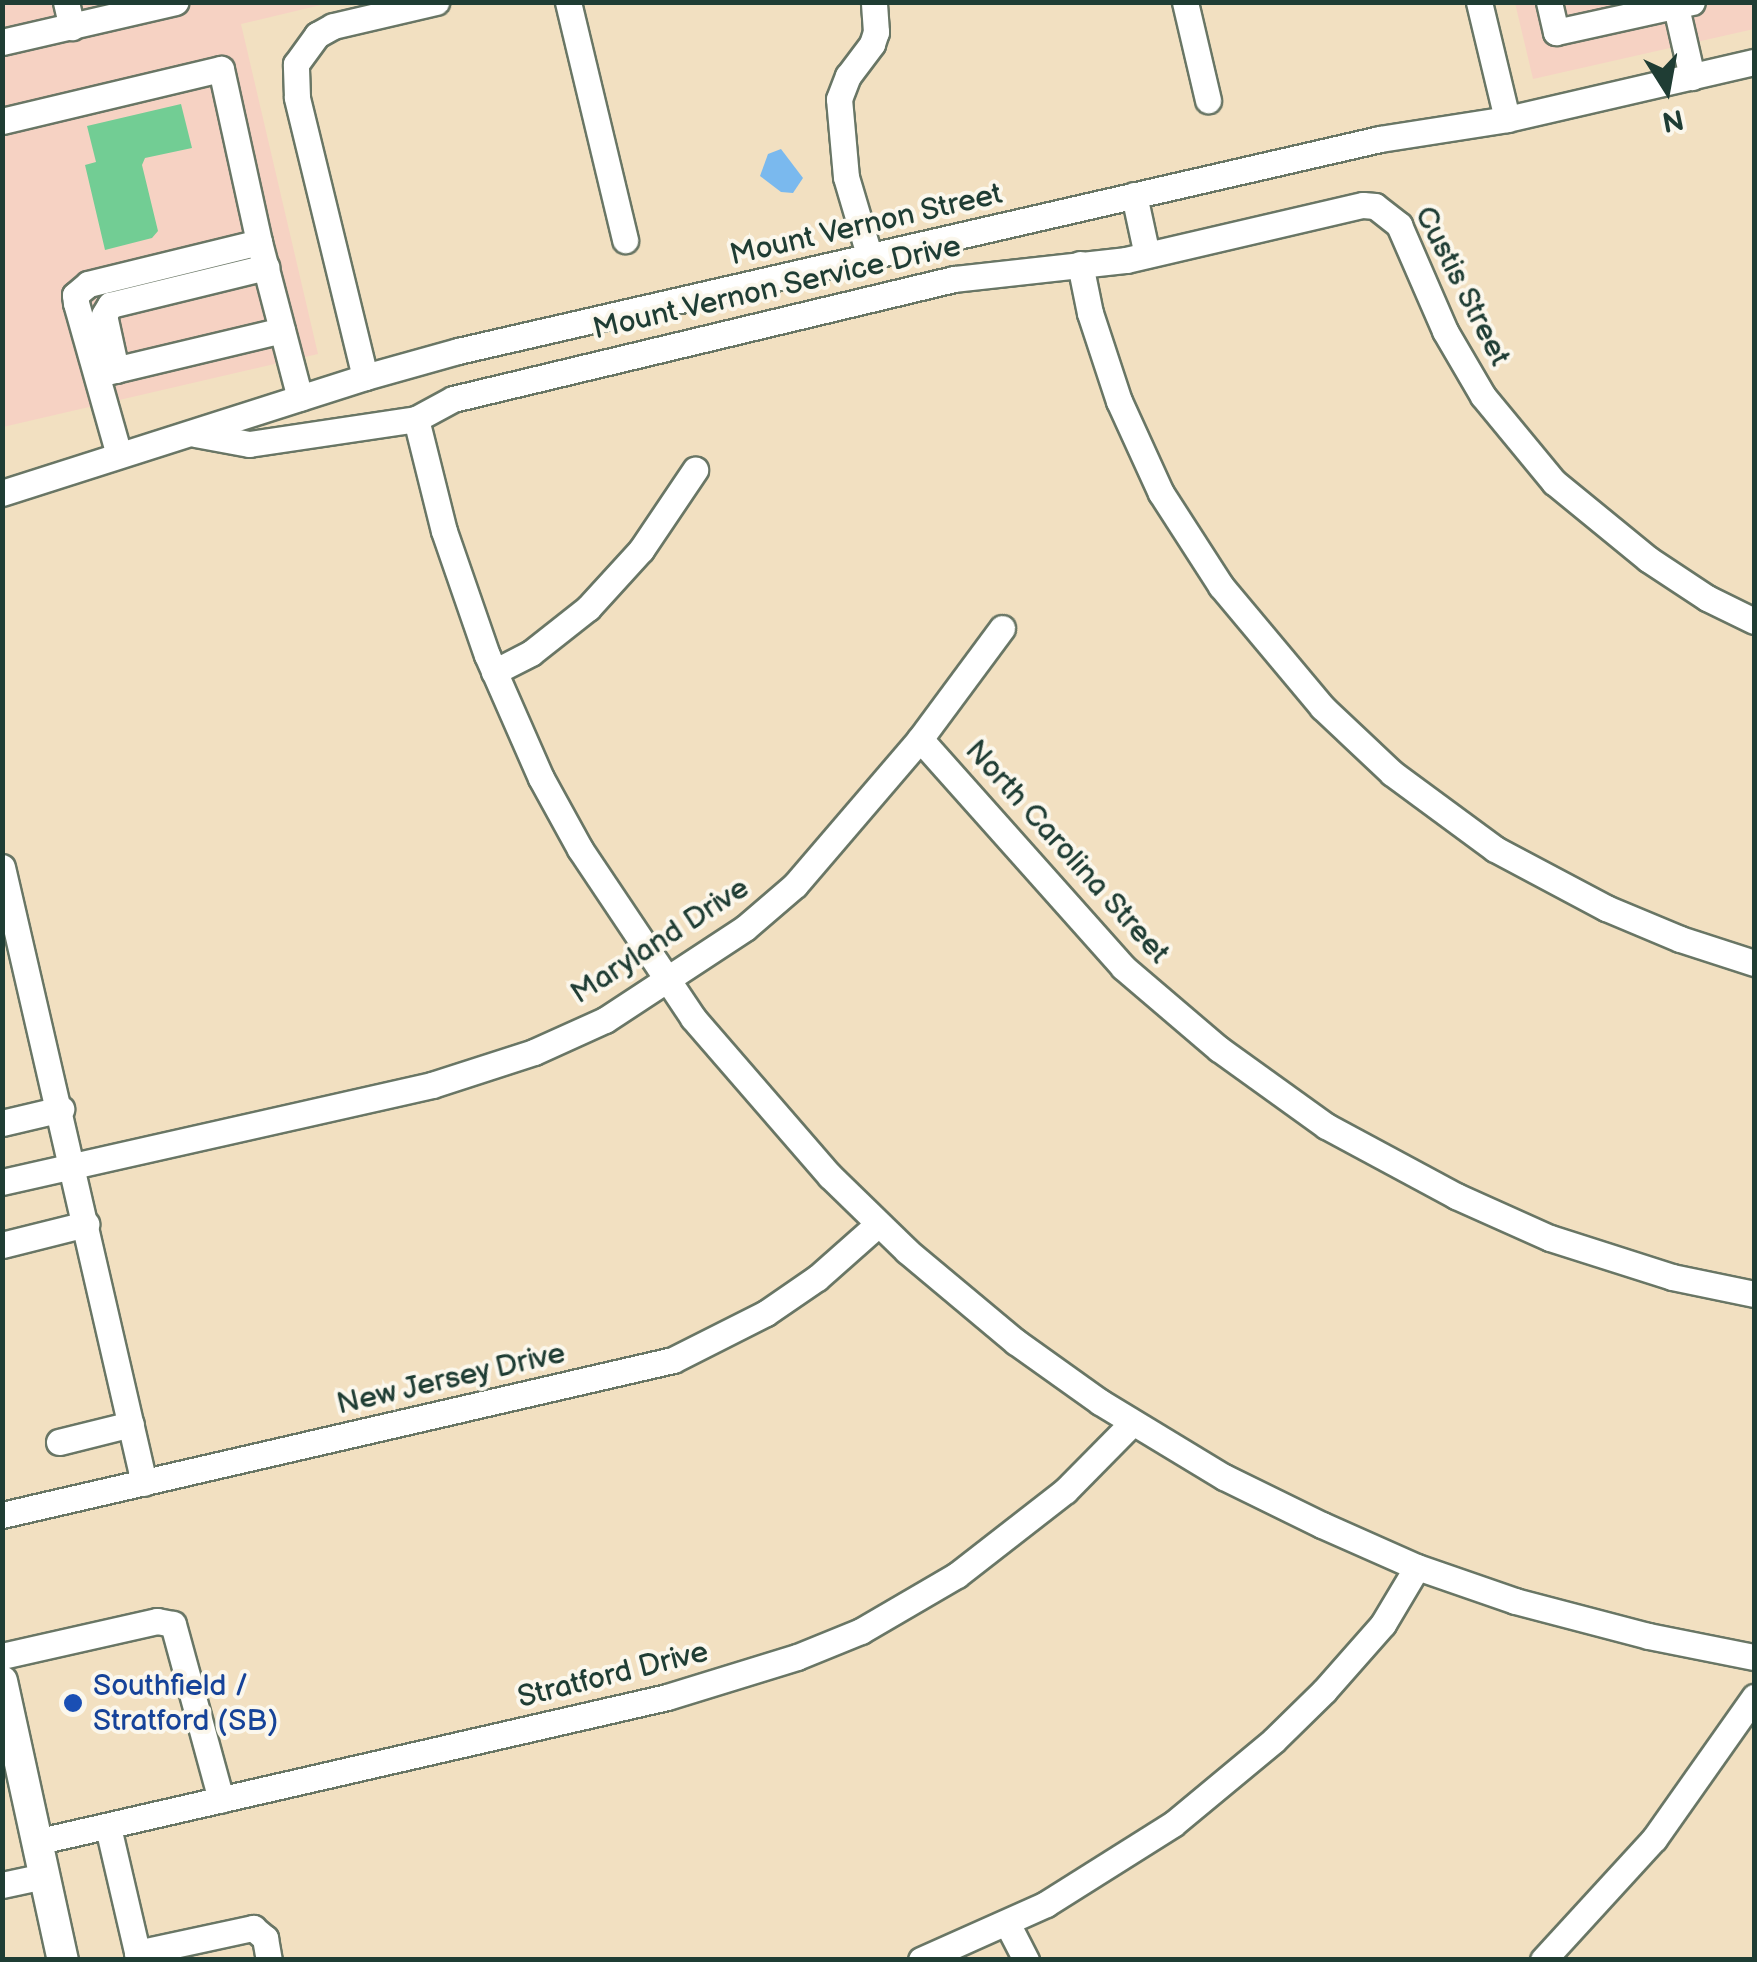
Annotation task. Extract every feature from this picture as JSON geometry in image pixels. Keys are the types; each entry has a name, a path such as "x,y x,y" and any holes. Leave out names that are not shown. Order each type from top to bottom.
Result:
{"main road":[{"path":"3,1685 63,1960"}],"street":[{"path":"4,33 69,15 175,2"},
{"path":"365,377 297,96 296,64 304,49 333,26 436,2"},
{"path":"568,2 625,240"},
{"path":"870,258 846,177 839,99 848,76 872,44 876,32 874,2"},
{"path":"1185,2 1208,100"},
{"path":"1480,2 1507,119"},
{"path":"1549,2 1556,32 1684,4 1692,77"},
{"name":"Mount Vernon Street","path":"2,494 365,377 508,340 1380,139 1507,119 1754,62"},
{"path":"2,120 221,68 262,254 300,398"},
{"path":"1134,195 1147,255"},
{"name":"Mount Vernon Service Drive","path":"189,432 249,444 416,419 453,399 954,278 1147,255 1363,204 1384,209"},
{"name":"Custis Street","path":"1384,209 1399,225 1466,370 1542,468 1624,542 1707,598 1754,621"},
{"path":"118,455 106,372 104,315 110,304 262,254"},
{"path":"1080,264 1090,313 1120,401 1162,492 1220,586 1322,707 1392,773 1495,849 1606,908 1680,939 1754,963"},
{"path":"106,372 282,330"},
{"path":"416,419 444,531 494,672 542,778 580,849 667,982 747,1083 878,1224 1016,1342 1132,1423 1264,1497 1417,1567 1591,1622 1754,1657"},
{"path":"494,672 531,653 588,608 651,538 695,470"},
{"name":"Maryland Drive","path":"2,1182 463,1076 571,1036 667,982 744,928 794,885 920,739 1002,628"},
{"name":"North Carolina Street","path":"920,739 1124,967 1218,1048 1326,1126 1456,1196 1550,1238 1672,1277 1754,1294"},
{"path":"2,867 144,1483"},
{"path":"2,1122 61,1110"},
{"path":"2,1245 86,1224"},
{"name":"New Jersey Drive","path":"2,1515 674,1360 766,1313 817,1278 878,1224"},
{"name":"Stratford Drive","path":"40,1842 700,1688 830,1644 957,1575 1065,1491 1132,1423"},
{"path":"60,1442 131,1424"},
{"path":"921,1960 1008,1923 1123,1858 1174,1824 1261,1752 1351,1663 1394,1609 1417,1567"},
{"path":"2,1656 157,1620 173,1624 221,1800"},
{"path":"1543,1960 1654,1839 1754,1696"},
{"path":"108,1827 138,1956 253,1928 265,1938 269,1960"},
{"path":"2,1885 44,1876"},
{"path":"1008,1923 1026,1960"}],"shaded area":[{"path":"2,3 329,3 241,24 318,354 3,427"},
{"path":"1515,3 1754,3 1754,29 1533,79"}],"green space":[{"path":"181,104 192,148 145,158 142,165 158,231 152,238 105,250 85,165 96,162 87,126"}],"water":[{"path":"781,149 803,178 793,193 781,192 760,176 768,154"}],"place":[{"name":"Southfield / Stratford (SB)","path":"73,1703"}]}
